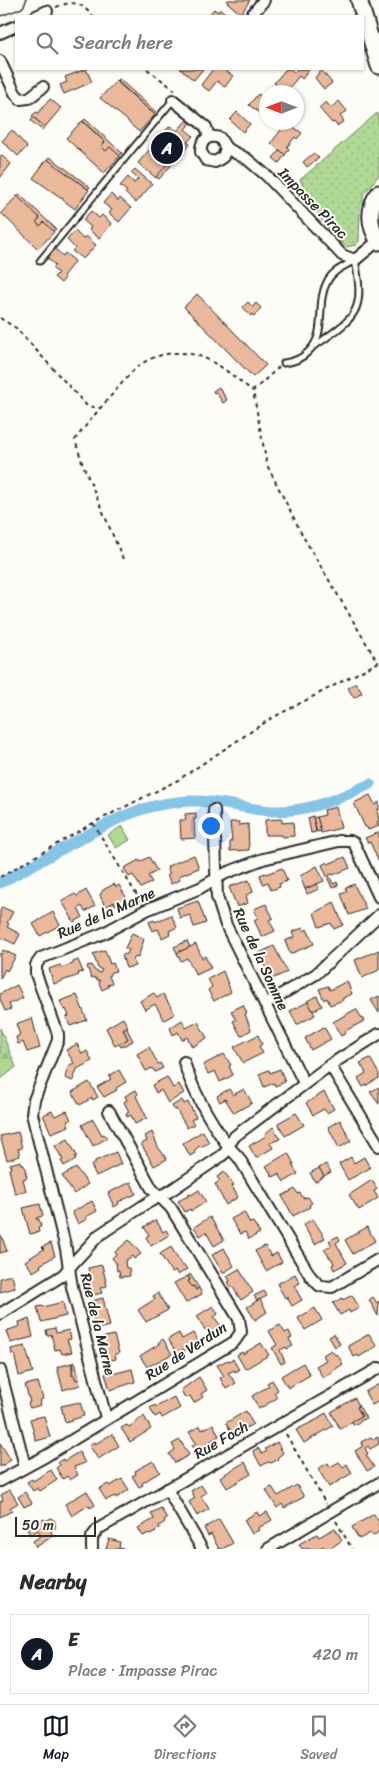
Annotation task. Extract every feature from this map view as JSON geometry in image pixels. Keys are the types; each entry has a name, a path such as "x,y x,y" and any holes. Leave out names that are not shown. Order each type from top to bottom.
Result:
{"highway":[{"path":"0,6 16,0"}],"main road":[{"path":"359,0 364,15"},
{"path":"364,16 379,66"},
{"path":"379,193 370,214 373,232 379,241"}],"street":[{"path":"252,15 264,0"},
{"path":"38,15 47,11"},
{"path":"0,33 15,26"},
{"path":"0,61 15,93 20,99 29,98 43,87"},
{"name":"Impasse Pirac","path":"173,100 206,127 209,137 220,138 226,148 247,159 267,176 342,255 355,260"},
{"path":"209,137 200,147 202,156 206,160 215,162 220,160 226,148"},
{"path":"355,260 379,241"},
{"name":"Rue de la Somme","path":"214,810 216,879 218,897 226,924 304,1083"},
{"name":"Rue de la Marne","path":"106,1418 72,1287 66,1249 32,1114 34,1100 58,1040 58,1034 36,974 36,965 41,958 104,933 146,910 200,888 226,873 263,859 339,841 350,840 358,848 379,897"},
{"path":"265,1004 316,974 379,915"},
{"path":"0,1314 63,1276 99,1236 220,1157 226,1152 235,1136 304,1083 379,1034"},
{"path":"184,1062 189,1078 218,1133 239,1158 311,1277 320,1286 332,1287 379,1259"},
{"path":"330,1065 379,1146"},
{"name":"Rue de Verdun","path":"0,1481 24,1466 46,1456 234,1342 241,1332 239,1319 171,1208 152,1189 109,1111"},
{"name":"Rue Foch","path":"92,1549 92,1537 98,1529 379,1368"},
{"path":"0,1370 24,1466"},
{"path":"268,1549 379,1484"},
{"path":"167,1489 202,1549"}],"lane":[{"path":"40,261 173,100"},
{"path":"284,363 294,362 305,355 347,322 355,312 359,286 355,260 338,270 327,281 316,345"}],"path":[{"path":"47,11 67,2 76,2 92,15"},
{"path":"0,318 16,328 87,406 100,408"},
{"path":"0,877 92,823 178,780 270,719 378,663 304,538 267,465 253,391 211,361 193,354 179,353 160,356 143,363 100,408 75,440 123,559"},
{"path":"253,391 284,363"},
{"path":"92,823 146,910"},
{"path":"280,1424 352,1549"}],"green space":[{"path":"377,113 379,175 364,194 360,208 359,241 356,245 346,247 338,241 325,225 300,180"},
{"path":"122,826 130,840 116,848 108,835"},
{"path":"0,1028 16,1067 0,1080"}],"building":[{"path":"228,0 250,0 241,14 227,2"},
{"path":"214,9 218,12 220,9 228,15 209,15"},
{"path":"86,70 92,82 64,94 60,85 67,82 65,77"},
{"path":"181,70 202,70 194,80"},
{"path":"212,70 224,70 233,76 225,87 217,81 209,91 201,85"},
{"path":"285,70 292,70 294,72 296,70 309,70 302,79 299,76 292,85 277,85 274,83"},
{"path":"321,70 332,83 324,89 315,78"},
{"path":"119,79 156,112 154,114 117,81"},
{"path":"116,81 155,115 139,132 100,98"},
{"path":"258,94 259,95 259,113 249,105"},
{"path":"50,99 61,108 45,127 32,116 36,112 38,113"},
{"path":"339,101 347,111 340,116 344,121 337,126 319,108 326,102 331,108"},
{"path":"237,112 250,124 243,132 230,120"},
{"path":"33,117 45,127 42,130 31,121"},
{"path":"85,119 122,153 119,156 110,147 106,151 101,146 105,142 83,121"},
{"path":"187,120 191,123 185,129 193,136 156,178 138,163 170,126 177,131"},
{"path":"82,121 105,142 101,146 106,151 110,147 120,156 104,173 66,138"},
{"path":"12,130 27,147 18,156 2,141"},
{"path":"281,130 298,130 302,133 297,139 295,137 287,147 289,149 285,155 271,143"},
{"path":"187,142 190,144 159,179 156,177"},
{"path":"280,150 285,155 279,163 273,158"},
{"path":"314,153 319,158 307,167 303,162"},
{"path":"0,156 11,164 0,178"},
{"path":"50,157 90,187 88,189 48,160"},
{"path":"47,159 89,190 75,209 33,178"},
{"path":"135,169 152,184 136,203 125,193 127,191 120,186 128,177 134,183 138,179 131,173"},
{"path":"19,194 56,229 53,231 44,222 40,226 36,222 40,218 17,197"},
{"path":"111,194 118,201 120,198 131,208 119,222 109,213 112,210 103,203"},
{"path":"17,196 40,218 36,222 40,226 44,222 54,232 38,249 1,213"},
{"path":"91,211 99,218 102,215 112,224 99,238 89,230 91,227 83,220"},
{"path":"75,231 83,239 86,236 96,245 83,259 72,251 75,248 67,240"},
{"path":"54,248 63,256 65,253 75,261 63,276 65,278 61,283 54,277 58,273 52,268 55,265 46,257"},
{"path":"197,294 266,365 253,377 184,307"},
{"path":"248,302 253,307 256,303 261,308 254,316 252,314 251,316 243,307"},
{"path":"219,387 227,400 223,403 216,392 214,393 213,391"},
{"path":"356,683 362,693 354,698 348,688"},
{"path":"370,795 375,805 379,802 379,810 377,810 379,821 377,822 379,826 368,830 354,803"},
{"path":"336,807 341,828 321,833 317,817 325,815 324,810"},
{"path":"196,813 196,819 194,819 195,838 181,839 180,820 186,820 185,814"},
{"path":"313,816 316,832 311,833 308,818"},
{"path":"317,817 321,831 317,832 313,818"},
{"path":"282,819 282,823 293,822 294,836 265,835 265,820"},
{"path":"230,822 239,822 239,825 248,824 249,850 230,851 230,841 232,841"},
{"path":"379,832 378,860 370,842 368,843 365,838"},
{"path":"194,855 199,868 179,876 180,880 171,884 167,875 170,874 167,870 168,866"},
{"path":"149,857 157,871 148,876 152,882 141,888 133,875 129,877 124,868"},
{"path":"345,857 350,868 329,875 333,884 337,882 338,885 332,888 322,865"},
{"path":"317,866 324,881 305,889 300,876"},
{"path":"282,868 287,881 279,884 280,887 271,890 268,882 263,884 260,875"},
{"path":"249,880 253,892 246,895 248,903 237,907 229,887"},
{"path":"114,884 116,887 119,885 127,899 115,905 114,902 105,907 100,895 103,890"},
{"path":"317,884 319,889 307,894 305,889"},
{"path":"354,884 366,909 349,915 341,894 347,892 345,888"},
{"path":"86,890 95,906 85,912 82,906 78,909 83,917 74,922 62,901 75,894 77,896"},
{"path":"198,901 206,923 194,927 190,915 180,918 177,908"},
{"path":"334,902 343,925 334,929 331,923 319,927 314,913"},
{"path":"266,904 273,918 269,920 275,931 262,937 254,920 258,918 254,909"},
{"path":"2,907 13,912 7,927 20,934 15,944 0,937 0,911"},
{"path":"53,912 60,925 40,936 33,924"},
{"path":"171,915 177,927 169,931 170,934 162,938 158,929 153,931 149,922 154,920 155,922"},
{"path":"303,928 304,931 307,929 314,944 290,954 285,941 294,937 292,932"},
{"path":"132,933 144,939 138,958 135,957 133,960 135,966 126,968 122,955 127,954 129,950 125,948"},
{"path":"187,941 190,947 177,953 174,947"},
{"path":"196,944 202,958 205,956 211,968 196,975 187,958 181,961 177,953"},
{"path":"274,946 287,972 272,979 259,953"},
{"path":"3,950 16,956 7,971 5,969 0,979 0,953 2,954"},
{"path":"105,950 110,964 113,963 116,971 111,972 109,976 112,983 102,990 100,981 93,977 91,978 87,966 92,965 94,970 100,973 102,970 98,968 93,954"},
{"path":"379,950 379,970 362,978 355,960"},
{"path":"78,960 83,972 54,984 49,969 60,965 61,968"},
{"path":"223,971 231,992 214,1001 208,990 212,987 208,979"},
{"path":"347,981 352,994 330,1005 327,998 324,1000 319,989 328,986 330,990"},
{"path":"17,985 23,998 9,1004 11,1009 5,1011 0,994"},
{"path":"154,993 157,998 163,994 175,1014 164,1020 155,1004 145,1010 140,1001"},
{"path":"77,995 87,1020 70,1026 66,1017 69,1016 60,1001"},
{"path":"317,996 322,1006 313,1011 307,1001"},
{"path":"379,996 379,1013 371,1000"},
{"path":"308,1002 315,1015 297,1025 290,1011"},
{"path":"243,1005 251,1030 241,1036 233,1021 236,1020 231,1011"},
{"path":"356,1009 364,1021 345,1031 346,1033 341,1036 333,1022"},
{"path":"32,1018 40,1048 27,1052 23,1042 18,1044 16,1037 20,1035 16,1024"},
{"path":"123,1018 128,1027 123,1029 128,1039 115,1046 106,1028"},
{"path":"182,1020 186,1028 198,1022 207,1038 192,1047 187,1037 182,1040 178,1032 173,1035 170,1028"},
{"path":"126,1027 133,1041 121,1047 119,1044 128,1039 123,1029"},
{"path":"324,1027 331,1039 311,1050 305,1038"},
{"path":"258,1035 262,1044 259,1046 263,1053 243,1063 234,1047"},
{"path":"77,1044 82,1054 87,1051 92,1061 77,1069 73,1081 65,1078 68,1066 74,1063 66,1050"},
{"path":"149,1047 158,1064 160,1063 163,1068 155,1072 152,1068 146,1071 137,1054"},
{"path":"224,1054 231,1065 229,1066 233,1075 220,1082 215,1071 208,1074 203,1065"},
{"path":"370,1058 379,1074 379,1078 363,1087 358,1078 366,1073 360,1063"},
{"path":"280,1069 285,1082 275,1086 274,1083 264,1087 259,1074 269,1070 270,1073"},
{"path":"119,1070 126,1082 116,1088 117,1090 104,1097 97,1087 111,1079 109,1076"},
{"path":"167,1077 173,1088 179,1084 184,1093 168,1103 161,1090 156,1093 152,1085"},
{"path":"89,1082 98,1097 93,1100 92,1098 80,1105 72,1092"},
{"path":"379,1087 379,1104 370,1092"},
{"path":"229,1089 233,1095 244,1089 252,1103 234,1113 225,1099 220,1102 217,1096"},
{"path":"136,1090 138,1094 136,1096 147,1118 135,1124 131,1115 127,1117 126,1114 129,1112 124,1102 127,1100 125,1096"},
{"path":"324,1092 334,1109 327,1113 324,1109 313,1115 306,1103"},
{"path":"182,1100 184,1104 188,1102 196,1117 191,1120 194,1124 187,1128 176,1109 174,1110 172,1106"},
{"path":"52,1111 55,1116 67,1111 71,1120 67,1121 69,1126 51,1133 43,1115"},
{"path":"296,1113 304,1125 285,1136 278,1123"},
{"path":"93,1119 102,1135 104,1134 107,1138 93,1146 82,1125"},
{"path":"340,1120 351,1141 339,1148 328,1127"},
{"path":"273,1127 280,1139 270,1143 273,1148 256,1158 249,1146 266,1136 265,1134"},
{"path":"203,1131 209,1143 198,1147 194,1151 195,1153 190,1156 183,1143"},
{"path":"18,1132 22,1148 18,1149 20,1156 7,1160 0,1136"},
{"path":"152,1132 158,1147 167,1159 154,1166 141,1144 147,1141 145,1136"},
{"path":"68,1139 77,1156 75,1157 76,1159 64,1166 61,1161 63,1160 55,1146"},
{"path":"116,1152 121,1164 96,1176 91,1165 95,1161"},
{"path":"288,1153 294,1164 292,1165 298,1174 284,1182 279,1174 273,1177 266,1166"},
{"path":"351,1157 354,1163 364,1157 370,1168 348,1180 339,1164"},
{"path":"21,1161 27,1178 23,1179 26,1191 15,1194 9,1169 11,1168 10,1164"},
{"path":"326,1164 331,1172 324,1176 319,1168"},
{"path":"76,1168 88,1184 74,1194 62,1176"},
{"path":"319,1168 324,1176 315,1182 310,1173"},
{"path":"224,1172 234,1185 232,1186 238,1197 226,1205 215,1184 220,1181 217,1177"},
{"path":"372,1180 377,1189 374,1191 378,1198 359,1210 349,1195"},
{"path":"131,1182 136,1194 118,1202 119,1204 114,1207 108,1193"},
{"path":"295,1189 303,1198 308,1197 312,1203 309,1205 310,1207 293,1216 282,1196"},
{"path":"199,1190 206,1202 191,1211 190,1209 185,1212 178,1201 188,1196 188,1194 191,1195"},
{"path":"92,1201 97,1211 78,1224 72,1212"},
{"path":"40,1204 43,1216 36,1218 37,1220 39,1219 41,1227 38,1227 39,1232 30,1234 23,1208"},
{"path":"244,1212 250,1223 253,1222 260,1233 249,1239 245,1232 240,1234 231,1219"},
{"path":"210,1217 224,1240 214,1246 206,1232 200,1236 194,1227"},
{"path":"313,1219 325,1238 315,1244 303,1225"},
{"path":"156,1220 163,1232 166,1230 169,1235 151,1246 146,1237 149,1235 144,1227"},
{"path":"367,1227 375,1241 353,1254 345,1240"},
{"path":"0,1236 7,1251 0,1253"},
{"path":"338,1236 340,1240 336,1243 347,1263 334,1270 332,1259 324,1249 332,1245 329,1241"},
{"path":"129,1240 141,1254 134,1259 132,1256 125,1261 126,1268 129,1268 130,1276 120,1277 119,1270 117,1271 116,1263 112,1258 116,1254 115,1252"},
{"path":"51,1243 55,1256 40,1265 41,1267 33,1272 25,1261 44,1249 42,1247"},
{"path":"265,1246 271,1256 277,1253 282,1262 266,1271 255,1251"},
{"path":"171,1247 182,1266 184,1265 187,1269 178,1275 175,1271 172,1273 160,1254"},
{"path":"224,1248 234,1266 223,1273 212,1255"},
{"path":"102,1265 107,1286 100,1288 102,1293 93,1295 88,1268"},
{"path":"239,1269 253,1292 241,1300 228,1282 230,1281 227,1276"},
{"path":"190,1274 199,1288 196,1290 188,1281 190,1280 188,1276"},
{"path":"295,1274 300,1283 294,1286 302,1300 292,1306 277,1284"},
{"path":"12,1275 15,1288 0,1292 0,1278"},
{"path":"188,1276 190,1280 188,1281 192,1287 194,1286 196,1290 199,1288 202,1294 186,1303 174,1283"},
{"path":"264,1291 267,1296 257,1301 254,1296"},
{"path":"158,1293 168,1310 146,1322 138,1310 155,1299 153,1296"},
{"path":"352,1295 359,1308 350,1313 349,1310 340,1315 333,1303"},
{"path":"373,1297 377,1303 379,1301 378,1316 369,1300"},
{"path":"103,1298 110,1326 97,1329 88,1302"},
{"path":"260,1299 267,1312 255,1320 247,1307"},
{"path":"63,1302 66,1316 41,1322 37,1307"},
{"path":"213,1306 218,1314 214,1317 221,1326 212,1332 209,1327 205,1330 197,1316"},
{"path":"315,1308 322,1320 305,1330 298,1318"},
{"path":"29,1319 33,1337 10,1343 6,1331 20,1326 19,1322"},
{"path":"280,1325 285,1333 289,1331 292,1338 289,1339 293,1346 280,1350 285,1362 281,1364 272,1348 277,1345 269,1331"},
{"path":"55,1328 56,1333 69,1330 71,1339 67,1340 72,1352 62,1354 60,1349 55,1350 51,1334 47,1336 46,1330"},
{"path":"179,1333 182,1339 193,1333 199,1343 177,1353 168,1339"},
{"path":"334,1334 340,1344 335,1347 329,1337"},
{"path":"369,1334 377,1346 359,1357 358,1355 354,1357 348,1346"},
{"path":"114,1335 119,1353 115,1354 116,1359 106,1361 101,1338"},
{"path":"163,1339 172,1354 147,1367 140,1356 159,1344"},
{"path":"261,1343 269,1355 245,1369 237,1355 242,1352 243,1354"},
{"path":"25,1346 33,1372 19,1376 11,1349"},
{"path":"331,1350 335,1355 337,1354 343,1364 323,1378 316,1366 326,1360 323,1355"},
{"path":"233,1359 239,1370 228,1373 236,1383 226,1389 220,1378 224,1376 217,1365"},
{"path":"75,1362 79,1379 76,1380 71,1370 73,1369 72,1363"},
{"path":"72,1363 72,1376 74,1375 76,1380 79,1379 80,1385 63,1390 57,1367"},
{"path":"303,1363 310,1375 288,1388 281,1376"},
{"path":"132,1369 135,1382 110,1390 105,1374"},
{"path":"199,1377 207,1390 201,1394 203,1397 194,1403 190,1396 185,1398 181,1390"},
{"path":"272,1380 278,1390 274,1393 277,1398 259,1409 252,1396 269,1386 267,1383"},
{"path":"38,1382 43,1399 40,1400 41,1405 30,1408 25,1385"},
{"path":"379,1384 379,1401 372,1405 365,1392"},
{"path":"174,1397 180,1408 162,1418 160,1414 155,1417 150,1408 155,1405 156,1407"},
{"path":"355,1398 362,1416 340,1429 331,1412"},
{"path":"80,1402 84,1416 65,1422 61,1406"},
{"path":"359,1406 366,1418 354,1425 352,1421 362,1416 357,1407"},
{"path":"246,1411 253,1424 233,1435 226,1423"},
{"path":"326,1413 333,1426 304,1443 296,1430"},
{"path":"44,1416 50,1437 36,1441 30,1419"},
{"path":"144,1416 151,1429 130,1442 121,1428 127,1425 129,1427"},
{"path":"213,1424 219,1436 206,1444 209,1450 198,1456 192,1445 196,1443 189,1432 200,1426 202,1430"},
{"path":"112,1434 119,1446 98,1459 89,1445 94,1442 95,1444"},
{"path":"371,1437 373,1440 378,1437 379,1444 370,1449 368,1446 365,1448 368,1454 366,1455 374,1467 367,1471 355,1451 363,1446 361,1442"},
{"path":"180,1440 189,1455 175,1463 169,1454 175,1450 172,1444"},
{"path":"277,1442 283,1453 277,1460 261,1466 253,1451 258,1448 262,1454 267,1451 265,1449"},
{"path":"0,1443 11,1460 0,1467"},
{"path":"79,1452 85,1463 74,1467 78,1475 70,1480 67,1476 63,1479 56,1468 60,1465 58,1462 63,1459 64,1461"},
{"path":"153,1461 160,1472 142,1483 143,1485 139,1487 132,1476 136,1474 135,1471"},
{"path":"245,1462 251,1474 227,1488 220,1477"},
{"path":"339,1462 343,1467 347,1464 352,1473 329,1487 318,1469 328,1463 330,1467"},
{"path":"51,1470 57,1480 40,1491 38,1488 33,1491 27,1482 32,1479 33,1481"},
{"path":"122,1479 129,1490 116,1498 115,1496 106,1500 99,1489 108,1484 110,1486"},
{"path":"201,1485 206,1493 201,1496 209,1509 197,1516 189,1502 195,1498 191,1491"},
{"path":"297,1485 304,1497 284,1508 282,1504 277,1508 266,1490 272,1487 278,1496"},
{"path":"10,1490 18,1503 10,1508 12,1511 0,1517 0,1502 3,1500 1,1495"},
{"path":"87,1491 95,1505 90,1508 89,1505 72,1516 65,1504"},
{"path":"25,1492 32,1503 24,1507 18,1497"},
{"path":"161,1508 167,1519 164,1520 165,1522 159,1526 160,1528 156,1532 143,1536 138,1528 154,1519 151,1513"},
{"path":"257,1512 259,1516 267,1512 272,1520 252,1534 244,1520"},
{"path":"374,1514 379,1522 379,1532 373,1536 371,1533 359,1539 352,1527"},
{"path":"51,1518 55,1521 55,1529 51,1531 53,1536 36,1547 33,1541 41,1536 38,1530 30,1535 27,1529 44,1519 46,1521"},
{"path":"219,1519 233,1543 222,1549 219,1549 211,1534 208,1536 204,1528"},
{"path":"335,1528 342,1540 330,1549 325,1549 323,1546 318,1549 302,1549 299,1544 317,1534 319,1537"},
{"path":"109,1539 120,1542 119,1548 123,1549 106,1549"}],"waterway":[{"path":"0,883 111,822 149,807 178,802 199,801 261,810 290,810 330,801 370,784"}],"place":[{"name":"E","path":"167,148"}]}
